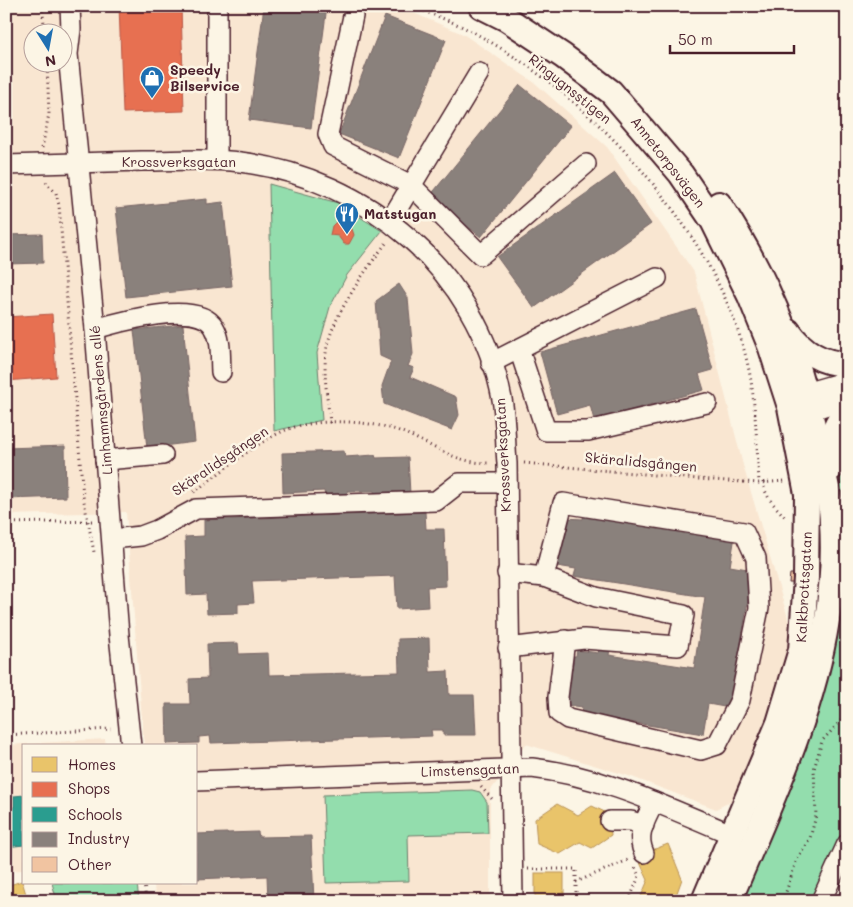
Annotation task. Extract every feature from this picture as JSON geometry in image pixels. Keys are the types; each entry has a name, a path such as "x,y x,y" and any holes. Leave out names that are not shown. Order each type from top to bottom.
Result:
{"main road":[{"name":"Annetorpsvägen","path":"481,6 507,19 563,56 611,92 681,174 713,221 750,296 771,348 801,404"},
{"name":"Kalkbrottsgatan","path":"611,92 670,141 711,192 747,246 792,349 801,404 807,494 806,578 801,650 779,723 704,901"},
{"path":"778,316 805,350 822,360 847,364"},
{"name":"Kalkbrottsgatan","path":"729,901 789,755 814,679 827,620 832,571 832,520 801,404"},
{"path":"832,520 830,441 837,423 847,410"}],"street":[{"path":"56,6 58,22"},
{"name":"Limhamnsgårdens allé","path":"70,6 71,22"},
{"path":"217,7 217,160"},
{"path":"353,16 328,134 333,146 411,185 482,255 586,164"},
{"name":"Limhamnsgårdens allé","path":"68,72 95,329 119,635 131,744"},
{"path":"394,224 411,185 479,73"},
{"name":"Krossverksgatan","path":"6,165 217,160 278,169 308,177 362,203 394,224 427,254 451,282 466,305 491,363 502,399 507,463 508,648 513,901"},
{"path":"491,363 657,278"},
{"path":"95,329 152,314 194,315 213,324 219,337 222,372"},
{"path":"519,348 546,431 588,431 707,404"},
{"path":"801,404 847,381"},
{"path":"801,404 847,398"},
{"path":"106,460 163,456"},
{"path":"111,530 141,536 157,530 196,509 436,501 459,483 506,483"},
{"path":"544,577 563,503 744,532 756,558 759,608 740,700 717,745 701,750 568,719 559,713 558,697 565,640"},
{"path":"507,573 544,577 596,597 684,616 678,646 584,639 508,648"},
{"name":"Limstensgatan","path":"198,781 510,768 564,771 609,784 731,834"},
{"path":"638,856 639,841 654,802"},
{"path":"610,821 631,821 644,825"},
{"path":"821,901 847,844"}],"path":[{"path":"42,6 44,22"},
{"name":"Ringugnsstigen","path":"410,6 463,28 526,66 592,119 657,188 687,227 726,300 748,372 761,483"},
{"path":"47,72 49,114 42,143 45,181 56,193 59,205 87,522"},
{"path":"330,423 326,354 331,334 394,224"},
{"name":"Skäralidsgången","path":"188,496 269,439 286,430 330,423 362,423 408,434 435,450 463,461 761,483 789,480"},
{"path":"761,483 790,526"},
{"path":"6,523 87,522 111,530"},
{"path":"782,901 797,859 810,838 816,816 814,769 822,741 847,714"},
{"path":"6,734 110,729"},
{"path":"475,785 488,792 494,804"},
{"path":"576,882 638,856"},
{"path":"524,869 576,869 574,901"},
{"path":"144,884 146,901"}],"shaded area":[{"path":"6,6 397,6 463,34 535,83 607,147 694,272 743,465 795,642 741,796 716,809 632,777 526,744 490,791 490,901 155,901 154,884 198,884 198,744 144,744 126,512 6,515"},
{"path":"105,739 106,744 22,744"},
{"path":"22,744 22,870 6,871 6,745"}],"green space":[{"path":"269,184 338,203 382,231 347,275 330,307 317,353 322,420 274,431"},
{"path":"847,424 847,508 844,506 836,456"},
{"path":"847,563 847,831 815,901 738,901 806,742 832,659"},
{"path":"472,790 480,792 487,802 488,833 408,835 409,881 326,883 323,795"},
{"path":"52,884 137,884 139,901 57,901"}],"building: Homes":[{"path":"557,804 578,815 592,806 609,814 611,835 592,848 580,842 560,854 537,844 535,819"},
{"path":"668,844 682,879 674,901 639,901 648,880 637,856"},
{"path":"535,873 564,873 564,901 535,901"},
{"path":"22,881 28,901 6,901 6,886"}],"building: Shops":[{"path":"119,6 181,6 184,111 123,113"},
{"path":"343,220 352,229 354,235 349,244 344,244 338,236 330,235 332,226 336,222"},
{"path":"52,314 56,377 6,381 6,317"}],"building: Schools":[{"path":"22,795 22,845 6,847 6,808 14,807 14,796"}],"building: Industry":[{"path":"264,6 327,6 311,128 249,120"},
{"path":"385,16 446,40 399,158 339,134"},
{"path":"6,26 8,26 8,64 6,64"},
{"path":"520,85 571,126 481,237 430,196"},
{"path":"615,173 651,224 534,308 497,257"},
{"path":"207,199 207,204 223,202 232,286 126,297 116,208"},
{"path":"42,234 43,263 6,264 6,235"},
{"path":"399,284 408,298 413,354 408,366 414,368 410,377 456,397 459,415 452,430 384,404 382,386 391,361 380,356 376,301"},
{"path":"696,309 713,370 699,374 704,390 594,420 590,405 557,414 540,352"},
{"path":"183,325 195,442 147,448 134,330"},
{"path":"65,446 66,497 6,499 6,448"},
{"path":"344,451 345,457 375,455 376,458 408,457 410,494 375,495 374,491 347,491 348,495 325,496 324,491 283,493 282,453"},
{"path":"425,512 426,529 444,529 446,586 427,587 428,607 397,609 395,576 252,581 254,603 238,604 238,613 207,614 206,594 187,595 185,537 204,536 204,520"},
{"path":"584,512 735,536 730,566 753,570 730,708 708,704 703,734 581,714 582,707 566,705 574,656 576,656 577,650 598,653 600,647 610,648 609,655 694,668 705,597 574,576 576,569 557,566 565,518 583,519"},
{"path":"429,638 430,672 448,671 449,695 474,695 476,735 443,735 443,730 431,730 432,736 211,743 210,736 199,737 199,743 167,744 166,704 190,704 189,679 208,678 207,644 238,643 239,654 268,653 269,675 399,672 398,639"},
{"path":"258,832 259,837 311,836 314,901 268,901 267,876 198,879 198,834"},
{"path":"426,896 427,901 341,901 341,900"}],"building: Other":[{"path":"790,574 793,574 793,583 789,583"}],"place":[{"name":"Speedy Bilservice","path":"152,99"},
{"name":"Matstugan","path":"347,235"}]}
